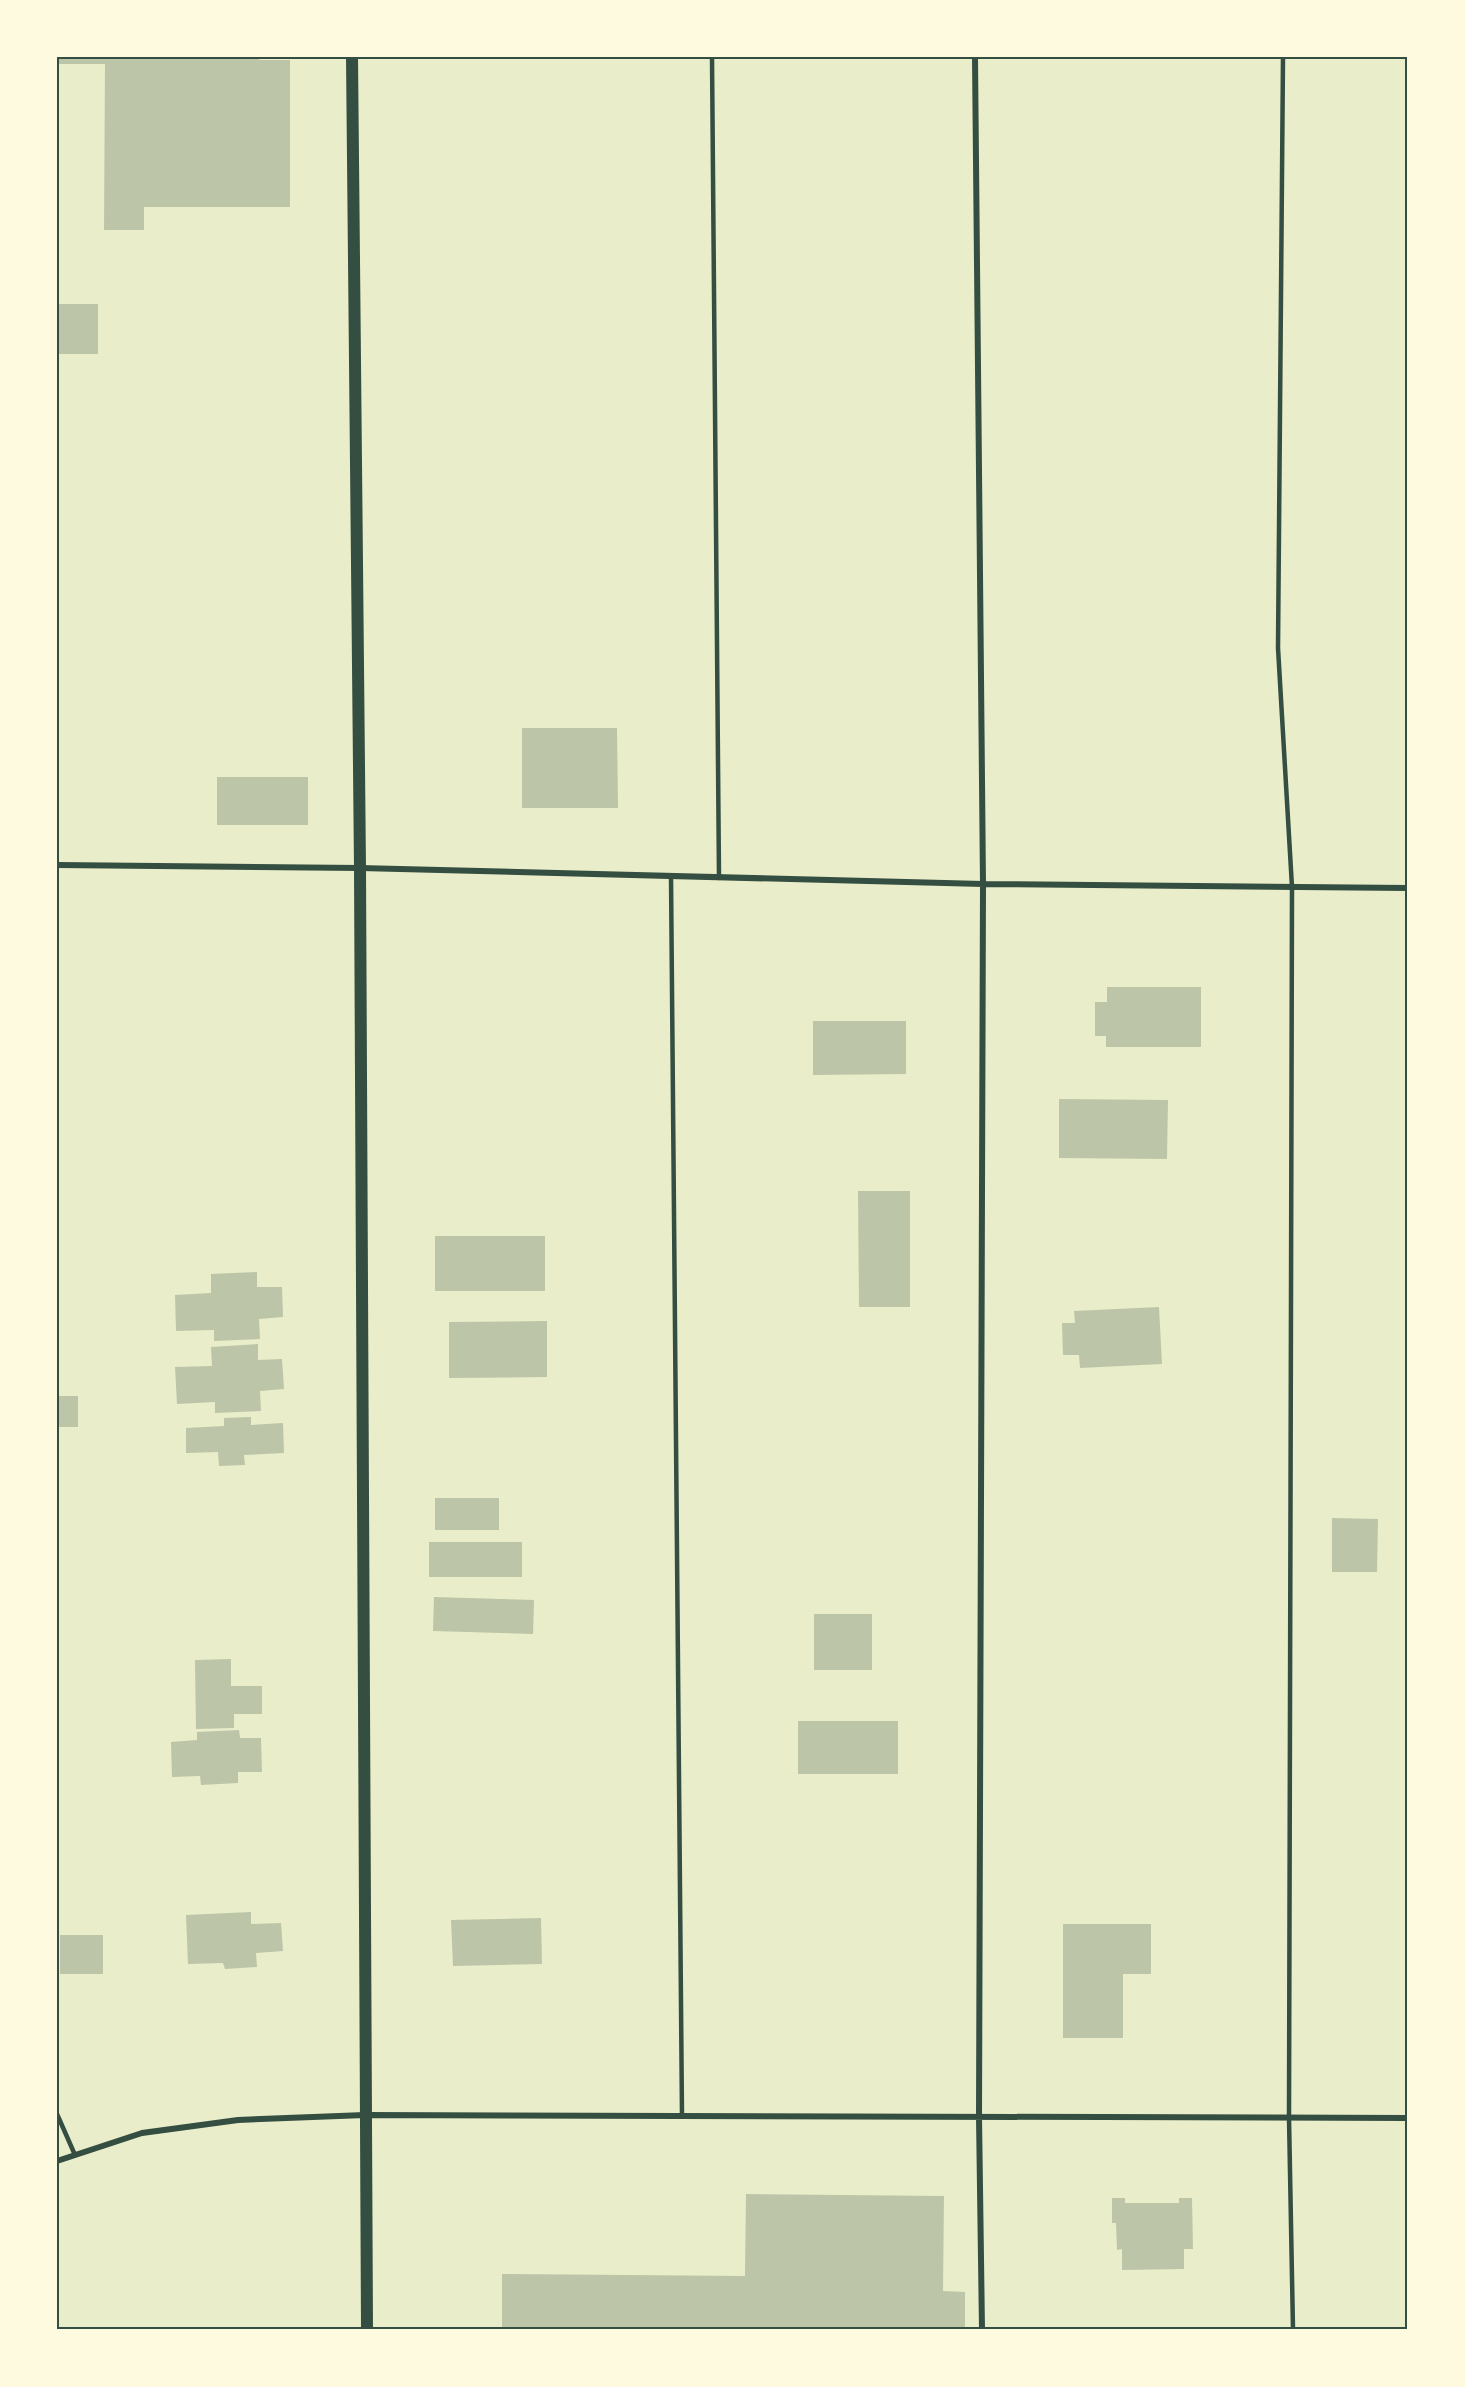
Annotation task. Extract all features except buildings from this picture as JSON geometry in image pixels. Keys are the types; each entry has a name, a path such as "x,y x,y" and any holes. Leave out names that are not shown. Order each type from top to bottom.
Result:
{"main road":[{"path":"352,57 360,868 367,2330"}],"street":[{"path":"975,57 983,884 980,2117 982,2330"},
{"path":"57,865 360,868 983,884 1408,888"},
{"path":"57,2161 153,2132 238,2120 365,2115 1408,2118"}],"lane":[{"path":"712,57 720,878"},
{"path":"1283,57 1278,648 1292,887 1289,2118 1293,2330"},
{"path":"671,876 682,2116"},
{"path":"57,2114 75,2155"}]}
